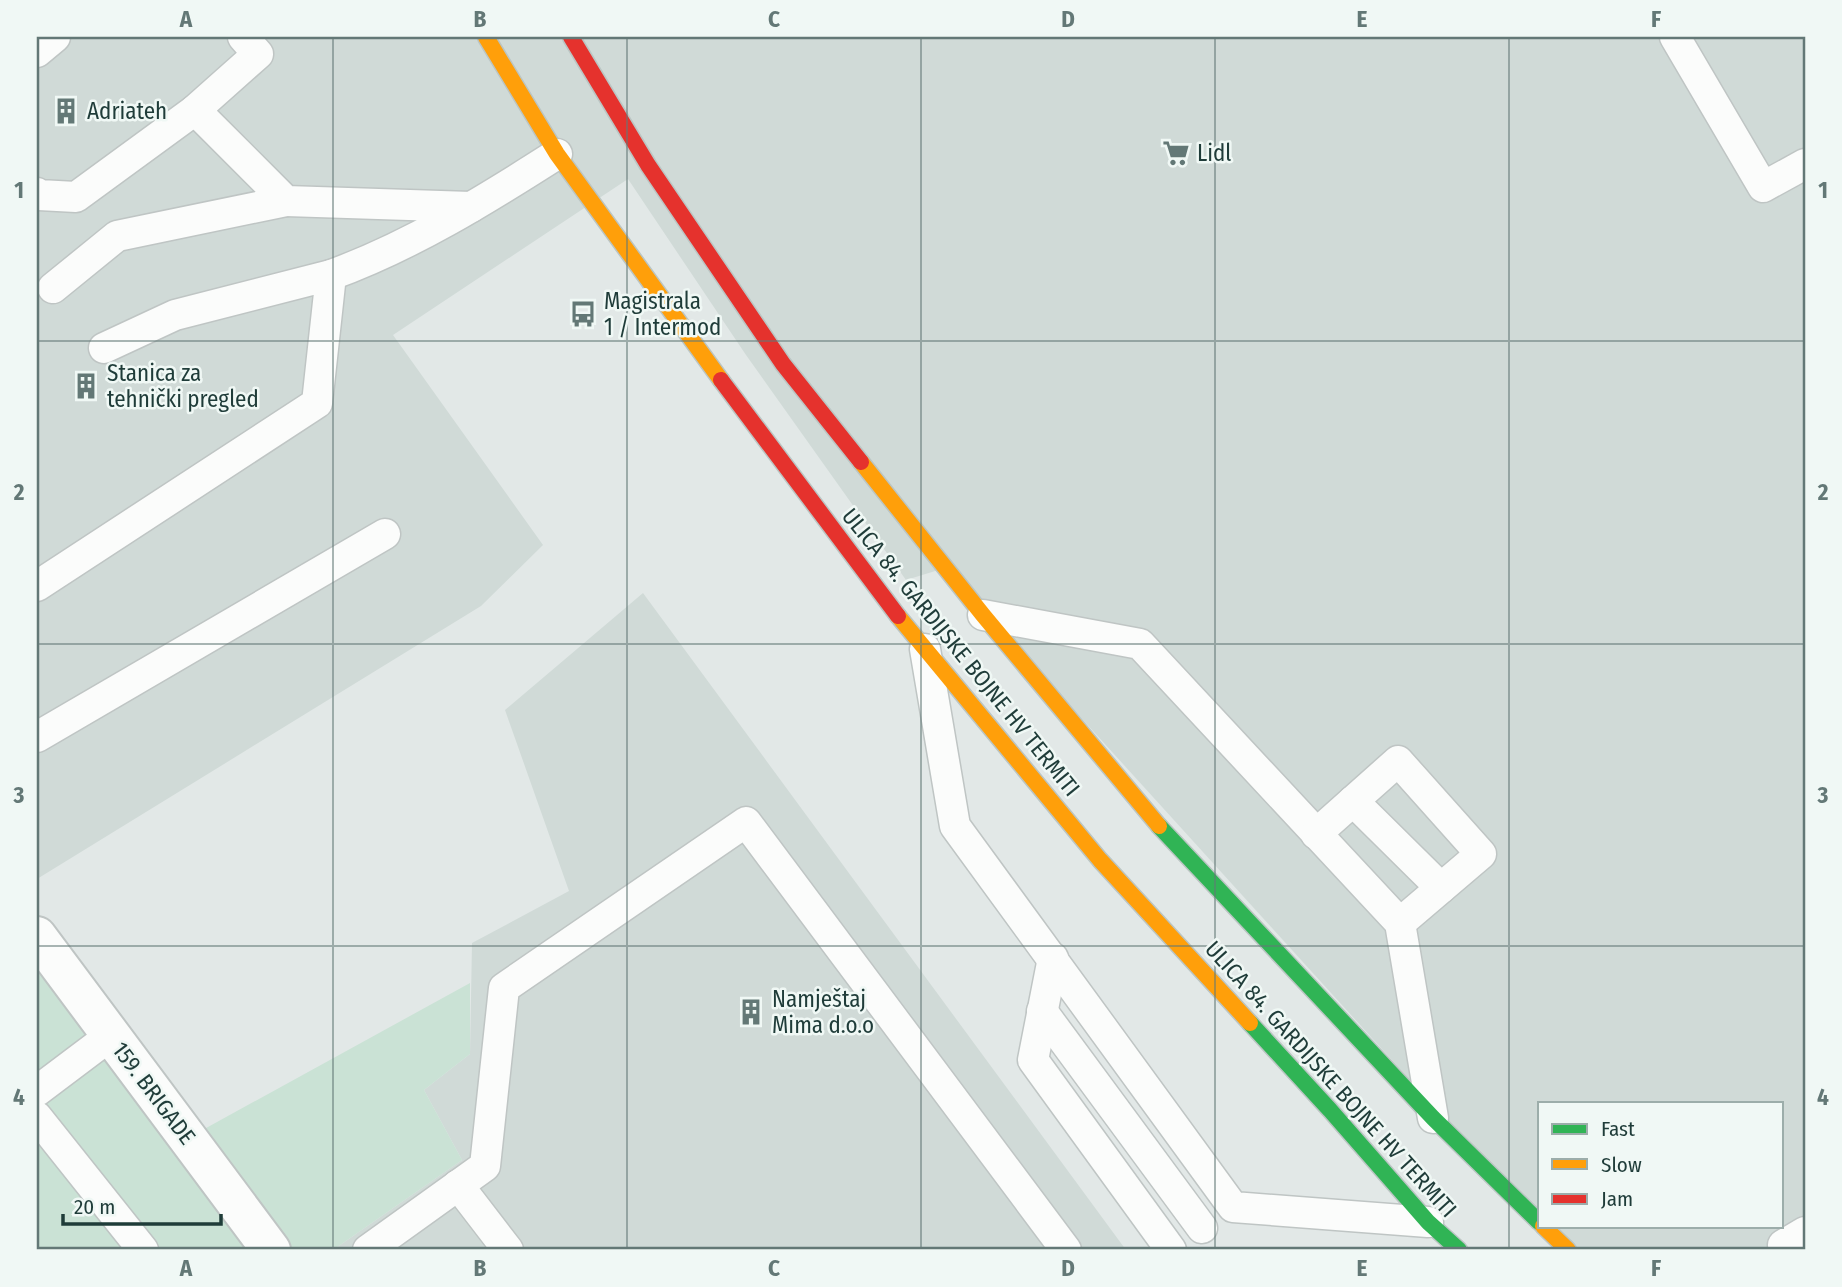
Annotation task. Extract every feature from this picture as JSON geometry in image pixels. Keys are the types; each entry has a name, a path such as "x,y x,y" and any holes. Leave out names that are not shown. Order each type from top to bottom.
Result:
{"main road":[{"name":"ULICA 84. GARDIJSKE BOJNE HV TERMITI","path":"486,37 557,154 728,390 892,608 1100,860 1330,1110 1428,1222 1459,1250"},
{"name":"ULICA 84. GARDIJSKE BOJNE HV TERMITI","path":"571,37 649,165 783,364 983,615 1150,816 1433,1118 1538,1221"},
{"name":"ULICA 84. GARDIJSKE BOJNE HV TERMITI","path":"1545,1228 1568,1250"}],"street":[{"name":"159. BRIGADE","path":"37,936 271,1250"}],"lane":[{"path":"37,52 55,37"},
{"path":"37,193 76,197 195,110 258,54 243,37"},
{"path":"1675,37 1763,187 1805,164"},
{"path":"195,110 286,201"},
{"path":"104,348 175,315 331,275 370,261 471,207 557,154"},
{"path":"53,288 117,236 286,201 471,207"},
{"path":"37,586 317,402 331,275"},
{"path":"37,737 385,534"},
{"path":"983,615 1140,644 1400,923 1433,1118"},
{"path":"925,649 955,826 1233,1207"},
{"path":"1317,834 1398,761 1481,854 1400,923"},
{"path":"1353,801 1441,888"},
{"path":"368,1250 485,1166 504,988 746,822 1066,1250"},
{"path":"1053,958 1032,1060 1171,1250 1233,1207 1428,1222"},
{"path":"1042,1011 1202,1228"},
{"path":"37,1091 110,1036"},
{"path":"37,1117 143,1250"},
{"path":"458,1185 508,1250"},
{"path":"1791,1250 1783,1245 1805,1232"}],"shaded area":[{"path":"37,37 1805,37 1805,1250 1568,1250 1545,1228 1783,1228 1783,1102 1538,1102 1538,1221 945,568 906,580 746,355 628,179 393,335 543,545 481,606 37,879"},
{"path":"643,593 1126,1250 333,1250 462,1160 424,1090 470,1054 472,943 569,891 505,710"}],"green space":[{"path":"37,936 188,1138 470,983 470,1054 424,1090 462,1160 333,1250 37,1250"}],"traffic: fast":[{"path":"1159,826 1433,1118 1538,1221"},
{"path":"1250,1023 1428,1222 1459,1250"}],"traffic: slow":[{"path":"486,37 557,154 721,380"},
{"path":"861,462 983,615 1159,826"},
{"path":"898,616 1100,860 1250,1023"},
{"path":"1545,1228 1568,1250"}],"traffic: jam":[{"path":"571,37 648,165 783,364 861,462"},
{"path":"721,380 898,616"}],"place":[{"name":"Adriateh","path":"66,111"},
{"name":"Lidl","path":"1176,153"},
{"name":"Magistrala 1 / Intermod","path":"583,314"},
{"name":"Stanica za tehnički pregled","path":"86,386"},
{"name":"Namještaj Mima d.o.o","path":"751,1012"}]}
